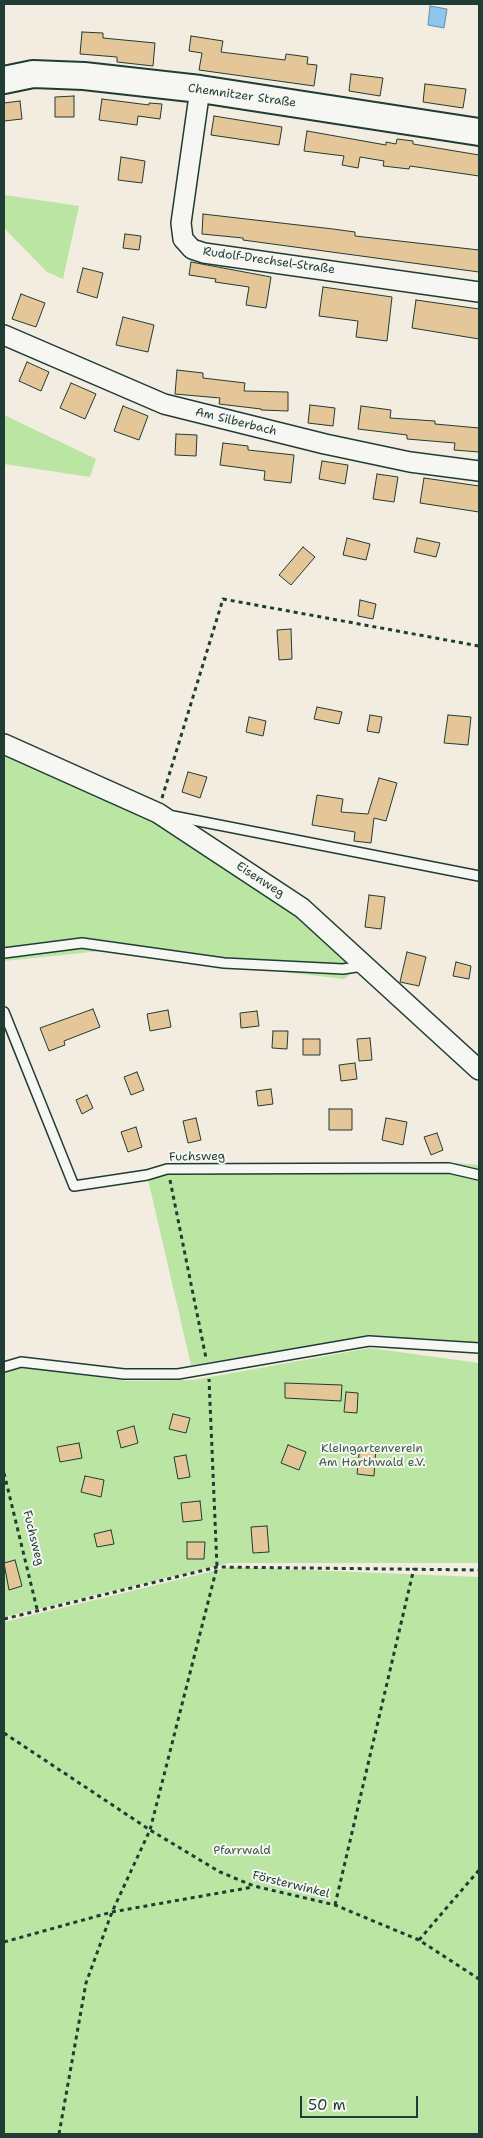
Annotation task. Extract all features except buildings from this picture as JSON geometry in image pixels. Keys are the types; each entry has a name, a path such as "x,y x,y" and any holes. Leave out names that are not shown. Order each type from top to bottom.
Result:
{"street":[{"name":"Chemnitzer Straße","path":"4,80 33,74 84,76 200,89 479,132"},
{"name":"Rudolf-Drechsel-Straße","path":"200,89 180,223 183,239 192,249 204,253 479,292"},
{"name":"Am Silberbach","path":"4,335 164,404 326,444 410,462 479,471"},
{"name":"Eisenweg","path":"4,744 158,813 302,908 479,1070"}],"lane":[{"path":"158,813 479,876"},
{"path":"4,953 82,943 224,963 343,969 366,966"},
{"name":"Fuchsweg","path":"4,1012 74,1186 147,1175 167,1168 449,1168 479,1175"},
{"path":"4,1366 20,1362 124,1374 178,1374 369,1341 479,1348"}],"path":[{"path":"158,813 223,600 479,646"},
{"name":"Fuchsweg","path":"4,1473 37,1610"},
{"path":"59,2134 86,1983 112,1912 150,1830 217,1567"},
{"path":"4,1619 217,1567 479,1570"},
{"path":"335,1905 414,1568"},
{"name":"Försterwinkel","path":"4,1733 150,1830 220,1872 254,1886 335,1905 419,1940 479,1979"},
{"path":"419,1940 479,1870"},
{"path":"4,1942 112,1912 254,1886"}],"green space":[{"path":"4,195 79,206 63,279 47,272 4,228"},
{"path":"4,415 96,459 90,477 4,464"},
{"path":"4,750 152,816 270,892 361,967 344,979 102,951 4,961"},
{"path":"457,1163 479,1165 479,1343 368,1336 191,1365 147,1175"},
{"name":"Kleingartenverein Am Harthwald e.V.","path":"370,1348 479,1363 479,1563 229,1563 4,1617 4,1372 22,1367 127,1381 194,1380"},
{"name":"Pfarrwald","path":"230,1567 479,1577 479,2134 4,2134 4,1622"}],"water":[{"path":"430,6 447,9 444,28 428,25"}]}
